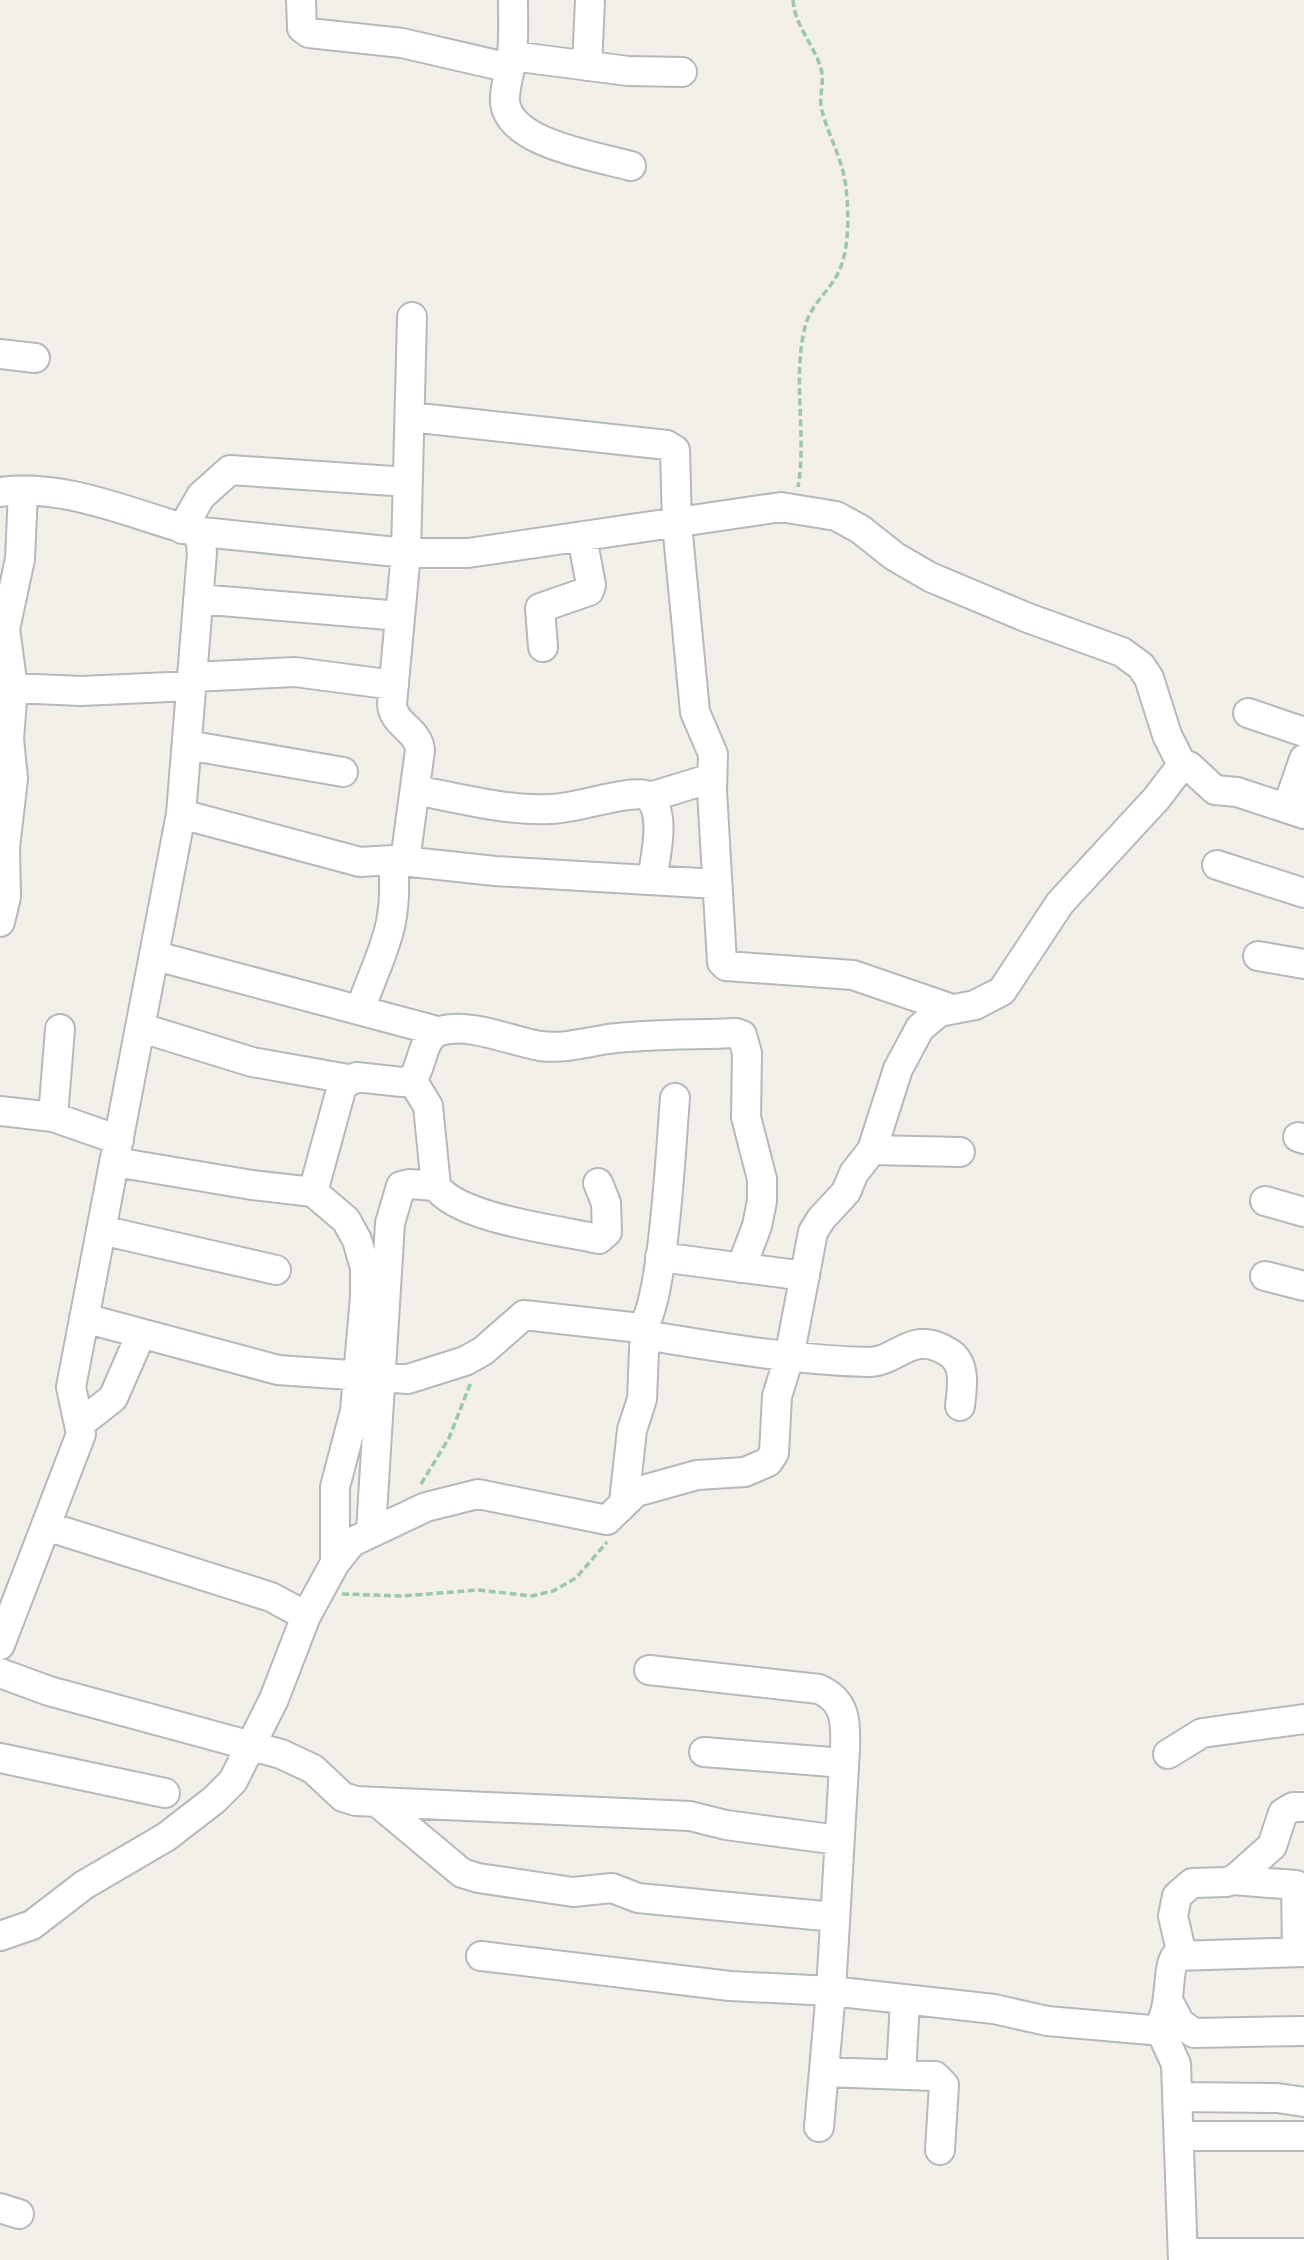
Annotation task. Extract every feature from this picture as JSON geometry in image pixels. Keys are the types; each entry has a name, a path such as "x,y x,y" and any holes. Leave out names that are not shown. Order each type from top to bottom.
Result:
{"street":[{"path":"301,0 299,19 302,28 309,33 402,43 511,62 682,72"},
{"path":"513,0 511,62 504,98 508,116 516,127 538,139 631,166"},
{"path":"587,66 590,0"},
{"path":"360,1010 390,936 399,860 415,790 420,742 394,716 392,709 406,553 412,317"},
{"path":"0,354 35,358"},
{"path":"410,417 667,445 675,450 677,524 695,712 713,754 721,956 726,966 853,975 952,1009"},
{"path":"188,530 201,496 230,470 408,482"},
{"path":"0,922 6,897 5,847 13,779 9,739 13,688 5,629 20,559 12,491 70,495 188,530 406,553 468,553 774,508 844,519 894,556 930,577 1028,618 1122,652 1141,666 1149,678 1167,735 1183,767"},
{"path":"0,1646 81,1434 81,1423 71,1387 156,956 181,814 202,553 200,537 188,530"},
{"path":"543,647 540,608 589,591 591,585 582,537"},
{"path":"198,599 400,616"},
{"path":"13,688 81,691 295,672 394,685"},
{"path":"1248,713 1304,732"},
{"path":"187,745 343,772"},
{"path":"0,1936 32,1925 84,1885 166,1837 214,1800 233,1781 274,1699 312,1604 335,1563 352,1542 400,1518 464,1495 478,1494 615,1511 636,1492 697,1475 745,1472 768,1462 774,1453 777,1396 789,1358 817,1226 849,1188 853,1173 872,1150 898,1069 911,1040 930,1018 952,1009 975,1005 1002,991 1060,903 1183,767 1189,766 1215,790 1237,792 1295,811 1304,759"},
{"path":"415,790 532,810 576,808 627,794 639,793 650,797 712,778"},
{"path":"650,797 654,806 658,840 652,880"},
{"path":"181,814 360,862 399,860 495,871 717,884"},
{"path":"1217,865 1304,893"},
{"path":"156,956 437,1031 449,1029 499,1034 538,1045 559,1047 608,1039 742,1035 747,1053 746,1118 762,1179 762,1202 757,1226 741,1268"},
{"path":"1258,956 1304,964"},
{"path":"142,1028 263,1065 348,1079 356,1077 402,1082 412,1080"},
{"path":"53,1118 60,1029"},
{"path":"412,1080 430,1038 437,1031"},
{"path":"313,1192 342,1086 348,1079"},
{"path":"412,1080 428,1106 436,1186 444,1196 472,1212 599,1239 607,1232 608,1218 598,1183"},
{"path":"615,1511 632,1430 642,1399 644,1331 653,1310 676,1098"},
{"path":"0,1111 53,1118 117,1151 252,1185 313,1192 346,1220 357,1240 365,1268 370,1378 371,1531"},
{"path":"872,1150 960,1152"},
{"path":"335,1563 335,1487 355,1411 370,1378 397,1192 409,1184 436,1186"},
{"path":"1265,1201 1304,1212"},
{"path":"102,1230 276,1270"},
{"path":"660,1258 805,1276"},
{"path":"1265,1276 1304,1286"},
{"path":"84,1318 278,1370 370,1378 408,1379 436,1372 483,1351 524,1315 634,1329 789,1358 872,1362 907,1346 936,1347 955,1357 960,1366 960,1406"},
{"path":"81,1423 113,1398 141,1334"},
{"path":"46,1526 271,1597 312,1604"},
{"path":"649,1670 795,1685 832,1695 840,1705 846,1721 831,1991 819,2127"},
{"path":"0,1673 61,1694 251,1745 313,1769 343,1797 377,1802 690,1816 726,1825 838,1840"},
{"path":"1168,1754 1202,1733 1304,1719"},
{"path":"704,1752 844,1763"},
{"path":"0,1758 165,1794"},
{"path":"377,1802 444,1861 478,1878 580,1892 612,1888 638,1898 834,1917"},
{"path":"1233,1880 1272,1846 1283,1813 1293,1807 1304,1807"},
{"path":"1182,1955 1173,1916 1177,1896 1192,1883 1233,1880 1296,1885 1300,1952 1182,1955 1171,1962 1164,2016 1176,2064 1183,2257 1304,2253"},
{"path":"481,1956 730,1986 831,1991 994,2009 1059,2023 1151,2030 1164,2016"},
{"path":"901,2074 905,2001"},
{"path":"1164,2016 1194,2033 1304,2031"},
{"path":"824,2071 935,2076 942,2080 944,2085 940,2150"},
{"path":"1178,2097 1277,2098 1304,2102"},
{"path":"1179,2136 1304,2136"}],"path":[{"path":"793,0 796,21 822,73 821,108 840,160 846,187 847,215 843,258 836,276 813,307 805,324 798,366 799,481 795,510"},
{"path":"400,1518 449,1438 483,1351"},
{"path":"312,1604 478,1590 532,1596 553,1591 576,1578 603,1549 615,1511"}]}
